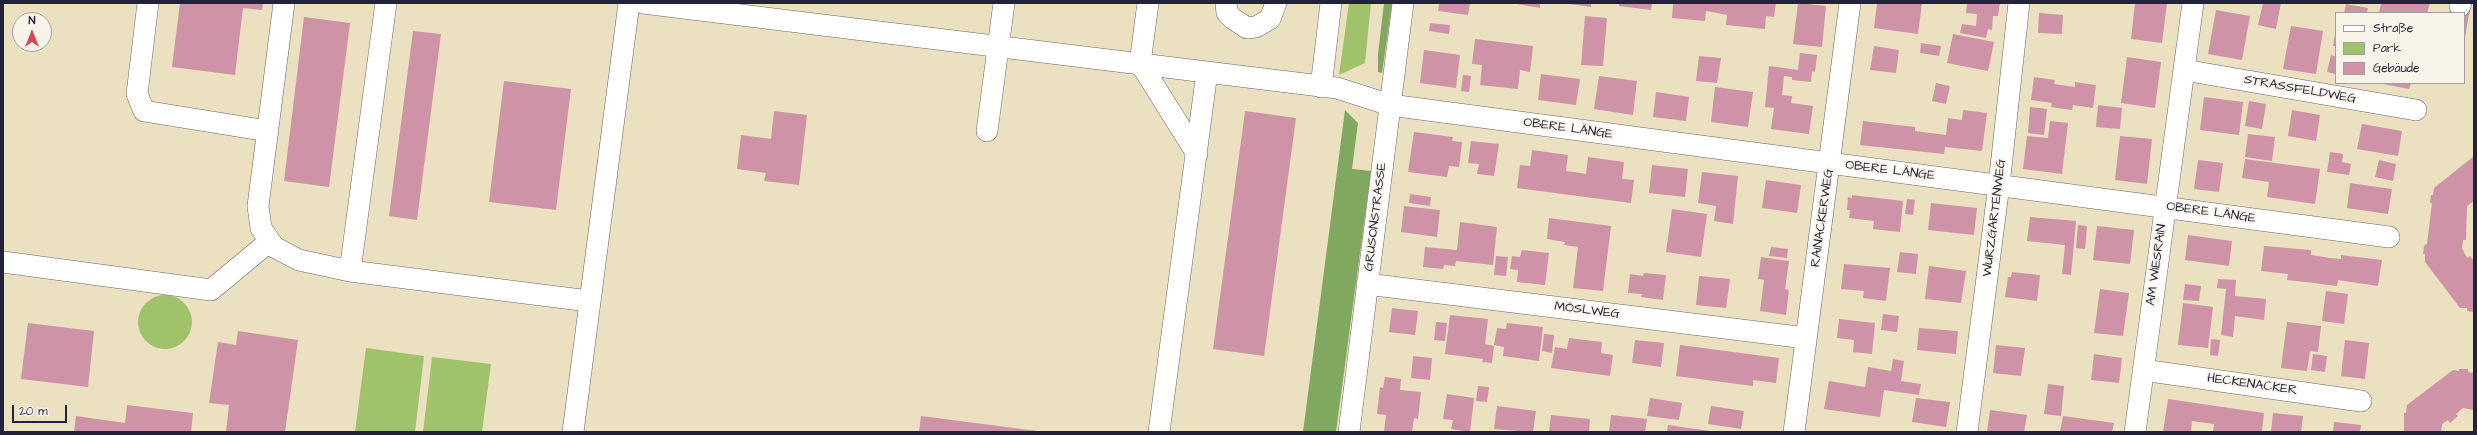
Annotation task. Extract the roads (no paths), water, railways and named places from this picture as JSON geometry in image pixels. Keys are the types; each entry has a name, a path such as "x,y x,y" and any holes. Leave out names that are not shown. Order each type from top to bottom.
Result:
{"street":[{"path":"148,3 136,94 144,111 268,131"},
{"path":"284,3 258,206 261,228 274,247 299,260 350,271 590,301"},
{"path":"350,271 386,3"},
{"path":"573,432 629,3"},
{"name":"OBERE LÄNGE","path":"642,3 746,9 999,46 1337,88 1390,105 2389,237"},
{"path":"987,131 1004,3"},
{"path":"1148,3 1140,63 1197,154"},
{"path":"1226,3 1227,13 1247,28 1256,27 1270,19 1276,3"},
{"path":"1321,86 1331,3"},
{"name":"GRUSONSTRASSE","path":"1349,432 1403,3"},
{"name":"RAINACKERWEG","path":"1794,432 1850,3"},
{"name":"WURZGARTENWEG","path":"1968,432 1999,185 2019,3"},
{"name":"AM WIESRAIN","path":"2134,432 2193,3"},
{"name":"STRASSFELDWEG","path":"2184,70 2416,110"},
{"path":"1159,432 1207,72"},
{"path":"3,262 211,290 270,241"},
{"name":"MÖSLWEG","path":"1367,284 1806,338"},
{"name":"HECKENACKER","path":"2143,370 2361,401"}]}
